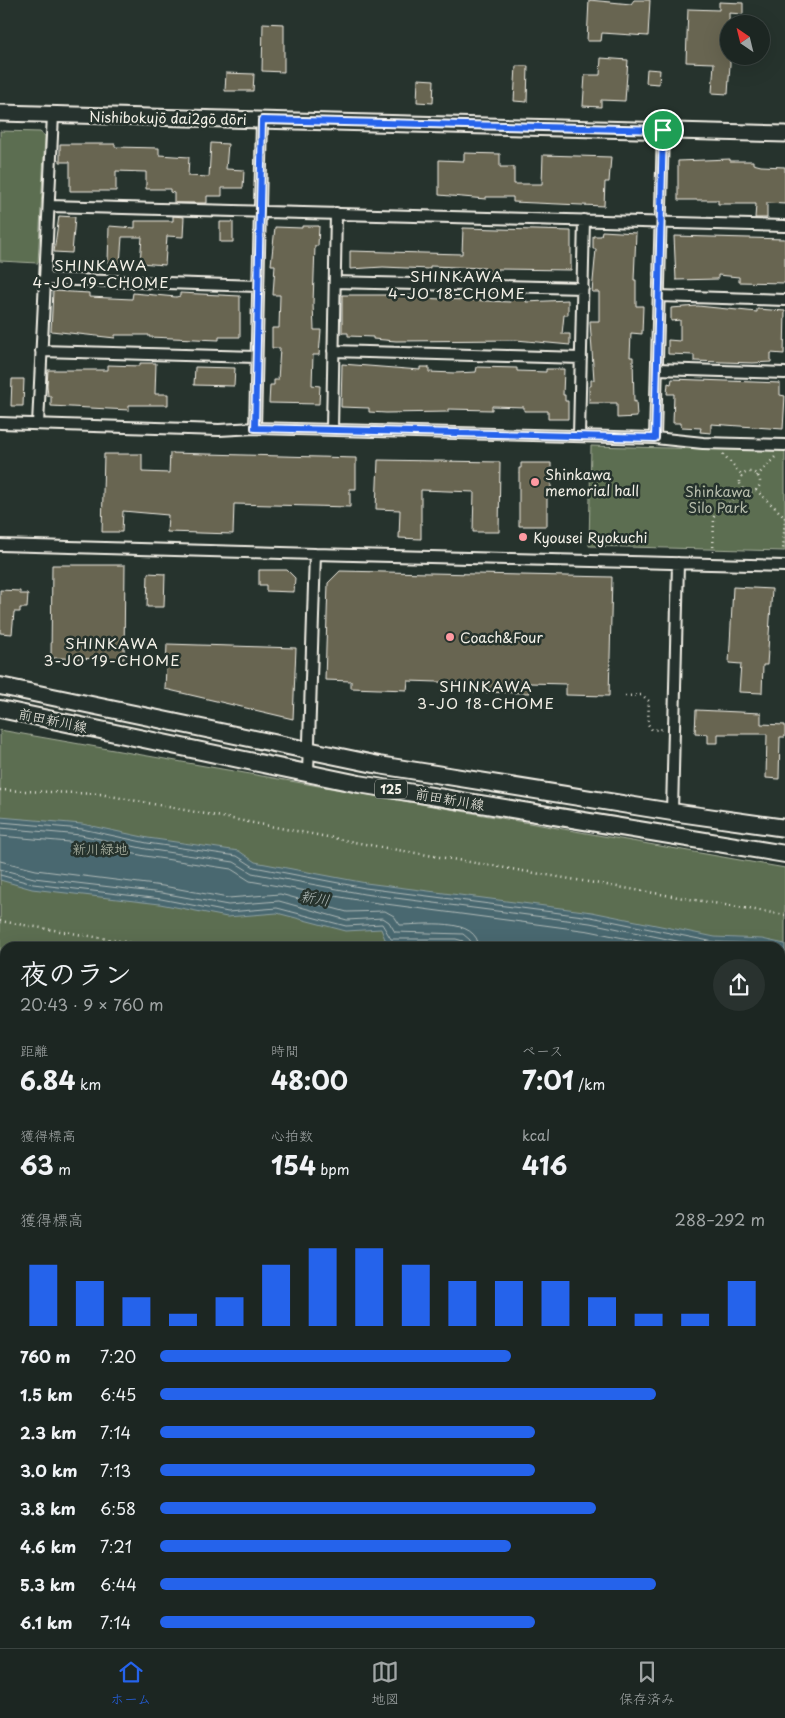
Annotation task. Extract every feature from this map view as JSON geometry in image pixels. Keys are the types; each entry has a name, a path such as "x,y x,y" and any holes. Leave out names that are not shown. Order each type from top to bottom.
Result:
{"main road":[{"name":"前田新川線","path":"2,686 310,752 672,812 785,828"},
{"name":"前田新川線","path":"0,710 387,789 785,854"}],"street":[{"name":"Nishibokujō dai2gō dōri","path":"0,113 785,134"},
{"path":"38,424 52,115"},
{"path":"255,428 262,120"},
{"path":"655,438 663,130"},
{"path":"49,206 785,226"},
{"path":"332,429 336,213"},
{"path":"579,435 584,220"},
{"path":"45,279 258,286"},
{"path":"335,282 583,288"},
{"path":"659,296 785,300"},
{"path":"41,351 256,357"},
{"path":"333,351 581,358"},
{"path":"657,369 785,373"},
{"path":"0,423 219,430 255,428 332,429 579,435 655,438 783,448"},
{"path":"0,544 785,566"},
{"path":"308,773 315,554"},
{"path":"672,812 678,563"}],"path":[{"path":"757,476 783,448"},
{"path":"724,450 723,454 742,475"},
{"path":"752,472 757,476 760,484 756,490 751,492 743,490 740,484 742,475 752,472"},
{"path":"712,552 714,517 743,490"},
{"path":"756,490 785,517 783,551"},
{"path":"625,696 642,696 649,701 648,724 652,730 663,729"},
{"path":"0,790 100,794 386,848 785,916"},
{"path":"0,921 125,942"}],"green space":[{"path":"0,131 40,132 45,136 38,263 0,261"},
{"name":"Shinkawa Silo Park","path":"591,446 785,451 785,551 589,546"},
{"name":"新川緑地","path":"0,730 785,868 785,942 0,942"}],"water":[{"name":"新川","path":"0,817 82,824 148,838 239,851 255,862 366,883 592,912 715,937 762,939 776,942 386,942 381,929 346,931 277,913 227,917 160,904 32,889 0,880"}],"building":[{"path":"589,0 631,4 634,0 650,0 648,36 602,33 601,41 587,41"},
{"path":"719,2 743,3 743,14 729,13 729,15 720,15 720,65 730,65 728,94 712,93 714,63 686,62 688,9 719,10"},
{"path":"263,23 284,24 284,72 262,71"},
{"path":"601,58 628,60 625,101 601,100 601,107 583,106 585,75 600,75"},
{"path":"516,66 528,66 527,102 514,101"},
{"path":"647,69 660,70 659,84 646,83"},
{"path":"226,73 254,74 253,91 225,91"},
{"path":"418,79 434,80 433,103 417,102"},
{"path":"211,143 228,144 226,169 244,170 243,188 222,188 222,196 207,196 207,203 174,203 174,193 170,192 170,189 146,189 146,172 116,171 116,191 70,191 70,162 60,162 60,144 115,144 115,147 159,148 159,155 189,157 188,176 209,177"},
{"path":"464,153 500,154 500,167 514,167 514,184 542,184 543,155 611,157 609,182 605,182 604,206 513,202 513,197 486,197 486,199 439,195 439,160 464,161"},
{"path":"730,159 730,161 753,161 753,164 761,166 785,167 785,204 767,203 767,218 755,218 756,204 718,204 718,200 678,200 678,161"},
{"path":"59,216 75,217 72,253 54,252"},
{"path":"173,216 184,217 183,237 167,236 165,265 140,263 142,237 122,237 120,264 108,263 109,226 135,228 135,221 173,221"},
{"path":"220,222 233,222 233,242 220,242"},
{"path":"302,226 319,226 318,246 315,246 313,304 314,330 321,330 319,355 313,355 312,385 320,386 319,404 269,403 270,385 274,385 274,380 278,380 280,348 272,348 272,328 279,328 280,295 273,295 275,265 271,265 275,227 302,228"},
{"path":"463,228 571,231 571,270 498,269 498,272 485,272 485,268 430,266 430,269 383,267 350,269 350,251 462,254"},
{"path":"602,231 636,233 634,280 636,280 636,306 643,306 642,334 631,333 630,357 633,357 634,402 636,401 637,417 617,418 617,403 589,403 589,386 591,386 591,380 594,380 590,321 599,321 599,292 592,292 596,249 593,249 593,236 601,236"},
{"path":"674,236 785,239 785,283 739,282 739,277 718,275 718,279 676,280"},
{"path":"53,291 89,293 89,297 132,299 133,293 176,297 180,296 180,293 240,296 240,337 219,337 219,340 149,337 149,335 115,335 115,338 51,331"},
{"path":"342,295 406,295 420,296 420,298 510,302 511,298 526,299 526,302 568,300 568,315 564,315 562,334 570,334 570,345 516,340 396,341 373,339 373,337 348,336 348,333 342,333"},
{"path":"698,306 757,312 757,309 785,311 784,354 771,353 771,362 753,363 694,361 694,355 668,354 668,340 680,341 680,320 671,321 671,308"},
{"path":"140,363 156,363 155,394 168,394 168,405 129,405 129,410 51,406 51,396 48,396 47,385 48,370 108,370 108,365 140,366"},
{"path":"342,364 420,370 420,367 429,367 429,372 455,373 476,372 477,367 517,368 517,371 546,372 546,369 564,369 563,395 565,395 565,401 568,401 568,419 548,419 548,411 524,411 524,407 492,406 492,410 448,409 448,412 386,413 369,412 369,408 341,407"},
{"path":"195,367 235,368 234,386 194,385"},
{"path":"12,379 24,379 23,406 11,406"},
{"path":"672,379 780,383 780,395 785,396 783,429 711,424 711,433 700,432 701,428 681,427 681,423 673,423 674,394 667,394 668,383 671,384"},
{"path":"170,453 356,458 356,489 350,489 350,507 234,504 233,534 167,532 168,515 123,511 122,532 102,532 104,454 142,454 142,472 169,473"},
{"path":"378,460 500,462 499,532 473,532 474,492 421,490 421,539 399,538 400,510 376,509"},
{"name":"Shinkawa memorial hall","path":"521,463 551,463 551,496 547,496 547,526 519,526 519,468 521,468"},
{"path":"52,565 125,565 124,659 51,658"},
{"path":"259,570 287,570 295,578 294,592 266,591 266,585 259,585"},
{"path":"340,571 612,577 609,696 566,695 566,684 529,683 529,693 468,692 468,683 408,681 407,690 351,688 351,681 325,680 328,583"},
{"path":"148,573 165,574 164,607 147,607"},
{"path":"733,587 772,589 767,665 763,665 762,693 739,692 741,664 729,663"},
{"path":"0,590 20,591 20,594 28,594 27,608 20,608 20,612 14,612 12,634 0,633"},
{"path":"167,644 296,648 293,719 165,689"},
{"path":"696,710 761,713 761,724 785,725 785,737 780,737 779,779 766,778 767,734 718,734 718,743 708,743 708,734 695,733"}],"place":[{"name":"Shinkawa memorial hall","path":"535,482"},
{"name":"Kyousei Ryokuchi","path":"523,537"},
{"name":"Coach&Four","path":"450,637"}],"district":[{"name":"SHINKAWA 4-JO 19-CHOME","path":"101,272"},
{"name":"SHINKAWA 4-JO 18-CHOME","path":"457,284"},
{"name":"SHINKAWA 3-JO 19-CHOME","path":"112,650"},
{"name":"SHINKAWA 3-JO 18-CHOME","path":"486,694"}],"route":[{"path":"262,120 663,130 655,438 255,428 262,120"}]}
